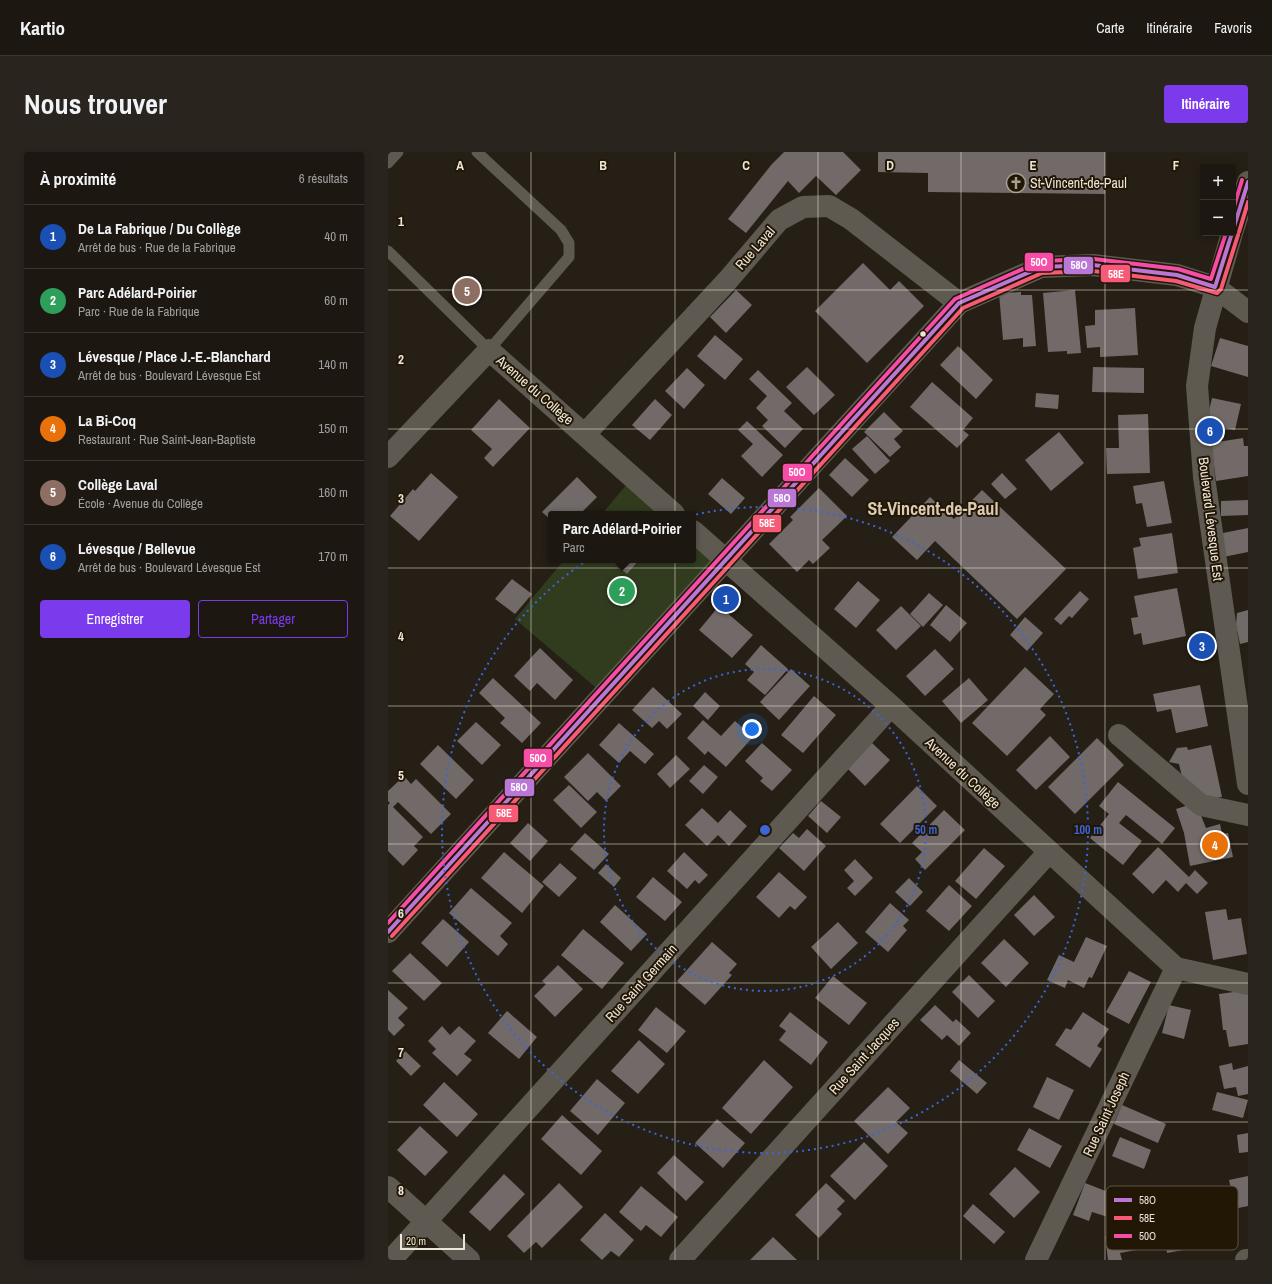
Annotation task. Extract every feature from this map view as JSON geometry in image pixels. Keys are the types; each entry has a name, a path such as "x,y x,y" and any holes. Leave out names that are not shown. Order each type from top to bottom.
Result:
{"street":[{"path":"1236,220 1248,182"},
{"name":"Rue Laval","path":"585,434 728,280 779,220 803,207 829,206 851,219 959,303"},
{"name":"Boulevard Lévesque Est","path":"1231,236 1205,328 1197,386 1204,477 1248,784"},
{"path":"388,932 959,303 1041,267 1093,265 1177,275 1216,287 1248,312"},
{"name":"Avenue du Collège","path":"388,457 489,350 671,511"},
{"name":"Avenue du Collège","path":"696,534 891,706 1048,853 1176,968 1248,984"},
{"name":"Rue Saint Germain","path":"391,1260 891,706"},
{"path":"1119,735 1201,805 1248,815"},
{"name":"Rue Saint Jacques","path":"680,1260 1048,853"},
{"name":"Rue Saint Joseph","path":"1036,1260 1176,968"},
{"path":"388,1187 469,1260"}],"lane":[{"path":"388,163 398,152"},
{"path":"388,251 489,350 569,257 569,243 561,230 477,152"}],"green space":[{"path":"633,477 672,511 605,511"},
{"path":"696,533 730,563 608,698 515,619 562,563 696,563"}],"building":[{"path":"784,152 843,152 861,170 836,195 816,176 799,193 788,181 746,233 728,219 772,164"},
{"name":"St-Vincent-de-Paul","path":"878,152 1105,152 1105,194 928,192 928,173 878,172"},
{"path":"863,263 890,290 899,281 924,306 867,363 815,311"},
{"path":"736,290 752,305 726,333 710,317"},
{"path":"1075,290 1081,353 1067,354 1067,351 1048,352 1043,293"},
{"path":"1021,292 1021,295 1032,295 1036,346 1023,347 1023,338 1003,340 999,293"},
{"path":"1135,308 1138,355 1100,357 1100,347 1087,348 1085,326 1095,325 1095,310"},
{"path":"715,335 743,359 725,380 697,356"},
{"path":"1220,338 1248,346 1248,377 1211,366"},
{"path":"958,346 993,380 976,399 940,365"},
{"path":"807,367 835,395 814,415 786,387"},
{"path":"1093,367 1144,368 1144,393 1092,392"},
{"path":"687,368 705,385 684,409 665,391"},
{"path":"758,370 792,403 784,411 803,429 785,448 762,426 768,420 756,408 767,396 749,379"},
{"path":"932,382 973,418 963,430 969,435 957,448 910,407"},
{"path":"1036,393 1059,395 1058,409 1035,407"},
{"path":"1212,398 1241,404 1235,430 1206,424"},
{"path":"499,399 530,428 493,467 484,458 492,449 471,430"},
{"path":"655,399 672,415 650,440 632,425"},
{"path":"884,412 903,431 894,439 901,447 890,457 864,432"},
{"path":"1148,414 1150,473 1107,474 1106,448 1119,448 1118,415"},
{"path":"747,421 783,455 762,477 741,456 753,444 738,430"},
{"path":"1059,432 1084,463 1051,491 1025,460"},
{"path":"867,436 890,461 875,474 852,449"},
{"path":"1243,438 1244,446 1248,446 1248,476 1216,481 1211,443"},
{"path":"845,458 869,480 852,497 829,475"},
{"path":"431,473 458,497 419,541 390,516 413,489 415,491"},
{"path":"1002,473 1017,489 1005,499 991,484"},
{"path":"577,477 597,497 583,511 548,511 548,517 542,512"},
{"path":"722,478 745,498 731,514 708,494"},
{"path":"1164,481 1172,523 1147,527 1142,503 1136,504 1133,486"},
{"path":"819,488 847,516 822,540 830,548 813,564 809,560 797,572 769,544 793,520 790,517"},
{"path":"982,490 1066,569 1017,619 935,541 917,560 892,537 930,497 954,519"},
{"path":"1248,500 1248,515 1221,516 1221,501"},
{"path":"1248,528 1248,552 1223,557 1218,534"},
{"path":"1172,533 1178,573 1138,579 1133,548 1141,546 1139,538"},
{"path":"614,563 636,563 627,574"},
{"path":"512,579 532,594 515,614 495,599"},
{"path":"858,581 880,600 856,628 834,609"},
{"path":"1177,588 1186,636 1143,645 1141,633 1134,635 1131,618 1138,617 1134,596"},
{"path":"1080,591 1089,599 1072,618 1069,616 1061,625 1054,619"},
{"path":"929,593 943,605 923,627 910,614"},
{"path":"946,605 967,623 950,642 930,625"},
{"path":"719,606 753,635 732,658 699,630"},
{"path":"901,606 921,626 896,650 876,630"},
{"path":"1248,610 1248,642 1240,644 1236,625 1237,613"},
{"path":"1025,617 1043,633 1027,651 1010,635"},
{"path":"761,645 788,669 765,695 747,680 754,672 745,664"},
{"path":"540,648 573,680 555,700 537,683 530,691 514,676"},
{"path":"935,649 954,669 925,696 906,676"},
{"path":"1025,667 1054,694 1040,709 1046,715 1007,756 972,723"},
{"path":"791,669 810,686 779,720 760,702"},
{"path":"493,678 541,723 522,743 500,723 505,718 479,693"},
{"path":"969,678 988,700 961,723 942,701"},
{"path":"1200,685 1208,726 1176,733 1171,709 1157,712 1153,694"},
{"path":"653,687 682,714 667,729 659,721 652,728 632,710"},
{"path":"705,692 720,706 708,720 693,706"},
{"path":"814,696 836,715 803,753 781,735"},
{"path":"703,720 721,736 735,721 753,737 726,767 708,751 705,755 687,738"},
{"path":"476,722 501,745 482,765 457,741"},
{"path":"619,723 654,754 645,764 630,751 619,763 599,745"},
{"path":"1050,736 1070,757 1036,790 1016,770"},
{"path":"1097,738 1124,765 1075,814 1048,787"},
{"path":"762,743 792,770 772,791 760,781 763,778 745,761"},
{"path":"872,743 890,760 865,786 847,768"},
{"path":"438,745 474,780 456,799 420,764"},
{"path":"1211,745 1222,797 1203,800 1184,785 1179,764 1169,762 1177,748 1187,747 1188,750"},
{"path":"588,753 621,786 606,801 597,792 588,801 564,777"},
{"path":"676,755 690,769 670,788 657,774"},
{"path":"704,765 718,777 703,794 689,781"},
{"path":"404,776 411,784 416,779 451,814 431,834 398,802 393,807 423,837 414,846 418,850 403,866 388,851 388,805 390,803 388,801 388,791"},
{"path":"1118,782 1175,828 1162,844 1126,815 1119,823 1142,841 1123,865 1090,838 1109,814 1099,806"},
{"path":"569,785 597,812 581,828 553,800"},
{"path":"917,786 937,806 900,843 880,824"},
{"path":"821,801 841,817 827,833 808,816"},
{"path":"1189,805 1200,813 1206,828 1220,824 1222,834 1228,833 1233,857 1190,866 1184,833 1176,809"},
{"path":"702,808 718,823 730,810 747,826 729,846 718,835 707,846 685,825"},
{"path":"944,810 965,830 925,870 915,859 922,852 912,843"},
{"path":"528,823 548,841 530,861 510,843"},
{"path":"807,829 826,846 804,871 779,848 793,833 799,838"},
{"path":"585,833 609,854 594,870 570,849"},
{"path":"1158,847 1189,877 1195,870 1208,883 1197,894 1186,883 1178,892 1166,880 1153,894 1132,874"},
{"path":"984,848 1005,866 976,899 955,881"},
{"path":"504,852 544,886 522,913 481,878"},
{"path":"684,852 708,875 699,884 695,880 687,889 667,871"},
{"path":"855,859 873,878 855,896 847,888 854,881 844,870"},
{"path":"560,863 577,878 559,897 542,882"},
{"path":"606,864 621,878 614,887 598,873"},
{"path":"779,872 807,897 795,910 790,906 779,918 756,897"},
{"path":"653,877 682,902 665,921 636,897"},
{"path":"909,878 923,892 910,906 895,892"},
{"path":"949,885 972,906 949,931 926,911"},
{"path":"471,888 512,923 500,936 508,944 498,956 449,913"},
{"path":"1034,895 1055,917 1034,936 1014,915"},
{"path":"890,903 909,920 903,926 907,930 888,952 865,932"},
{"path":"615,905 647,934 631,951 600,922"},
{"path":"1226,909 1228,920 1241,918 1247,954 1213,960 1205,912"},
{"path":"443,919 469,942 447,967 421,943"},
{"path":"838,922 858,943 831,969 811,947"},
{"path":"583,929 624,963 602,989 561,955"},
{"path":"1086,937 1107,946 1092,978 1089,977 1084,988 1068,980 1065,988 1047,980 1059,955 1074,962"},
{"path":"1004,939 1029,963 1006,987 981,963"},
{"path":"712,942 737,964 729,973 732,975 705,1005 677,981"},
{"path":"410,953 442,983 424,1001 392,971"},
{"path":"558,965 583,989 555,1017 534,996 546,984 542,981"},
{"path":"1129,971 1151,982 1129,1024 1106,1012"},
{"path":"969,975 995,1001 978,1018 952,992"},
{"path":"833,976 867,1003 849,1025 815,998"},
{"path":"388,990 408,1008 398,1018 405,1025 394,1036 388,1030"},
{"path":"1248,990 1248,1044 1229,1047 1226,1030 1223,1030 1219,994"},
{"path":"935,1005 953,1022 956,1019 971,1033 959,1046 947,1035 942,1040 920,1020"},
{"path":"1169,1005 1191,1010 1184,1039 1162,1033"},
{"path":"656,1007 686,1031 667,1053 638,1030"},
{"path":"507,1011 537,1037 519,1059 488,1033"},
{"path":"790,1012 828,1042 811,1065 779,1040 786,1031 779,1026"},
{"path":"1083,1012 1109,1029 1097,1046 1102,1049 1090,1068 1055,1045 1066,1028 1071,1030"},
{"path":"442,1026 450,1035 459,1026 476,1041 464,1054 472,1060 457,1076 432,1053 436,1049 428,1041"},
{"path":"639,1040 665,1064 638,1094 611,1071"},
{"path":"405,1051 421,1066 411,1076 396,1061"},
{"path":"764,1060 793,1087 751,1134 722,1108"},
{"path":"959,1060 987,1083 977,1094 950,1071"},
{"path":"1232,1063 1233,1070 1248,1066 1248,1094 1238,1096 1236,1087 1224,1089 1219,1066"},
{"path":"1047,1077 1074,1090 1059,1120 1033,1107"},
{"path":"597,1079 625,1103 598,1135 570,1111"},
{"path":"444,1082 478,1114 457,1137 423,1105"},
{"path":"888,1087 910,1108 896,1122 908,1133 888,1154 854,1121"},
{"path":"1217,1092 1248,1100 1243,1118 1212,1110"},
{"path":"1122,1105 1166,1124 1158,1143 1114,1124"},
{"path":"562,1115 602,1151 581,1175 541,1139"},
{"path":"717,1119 745,1143 723,1168 695,1143"},
{"path":"420,1126 448,1152 425,1176 397,1150"},
{"path":"1029,1128 1062,1146 1050,1168 1017,1150"},
{"path":"1248,1133 1248,1152 1239,1153 1237,1135"},
{"path":"1120,1137 1151,1150 1144,1169 1112,1156"},
{"path":"864,1142 888,1166 855,1200 830,1176"},
{"path":"674,1155 704,1182 686,1201 657,1173"},
{"path":"1015,1167 1040,1192 1014,1218 989,1194"},
{"path":"504,1174 525,1194 490,1231 469,1212"},
{"path":"1248,1176 1248,1206 1238,1208 1238,1186 1230,1186 1229,1180"},
{"path":"559,1183 583,1207 542,1248 536,1242 524,1253 507,1236"},
{"path":"826,1183 845,1201 837,1209 842,1214 819,1238 795,1215"},
{"path":"1085,1183 1106,1191 1106,1216 1092,1212 1089,1221 1073,1215"},
{"path":"641,1186 678,1217 661,1237 646,1225 641,1231 619,1212"},
{"path":"973,1204 1005,1232 994,1244 963,1216"},
{"path":"605,1213 634,1240 619,1257 611,1251 602,1260 580,1240"},
{"path":"773,1237 797,1260 750,1260"},
{"path":"1107,1250 1136,1250 1120,1253 1122,1260 1108,1260"},
{"path":"1167,1250 1184,1250 1167,1253"}],"transit line":[{"name":"50O","path":"1236,200 1242,180"},
{"name":"58O","path":"1236,220 1248,182"},
{"name":"58E","path":"1239,232 1248,202"},
{"name":"58E","path":"392,936 963,308 1042,273 1093,271 1176,281 1217,293 1221,289 1238,235"},
{"name":"50O","path":"388,923 955,299 1041,261 1094,259 1178,269 1211,279 1225,236"},
{"name":"58O","path":"388,932 959,303 1041,267 1093,265 1177,275 1215,287 1231,236"}],"place":[{"name":"St-Vincent-de-Paul","path":"1016,183"},
{"name":"Collège Laval","path":"467,291"},
{"name":"Lévesque / Bellevue","path":"1210,431"},
{"name":"Parc Adélard-Poirier","path":"622,591"},
{"name":"De La Fabrique / Du Collège","path":"726,599"},
{"name":"Lévesque / Place J.-E.-Blanchard","path":"1202,646"},
{"name":"La Bi-Coq","path":"1215,845"}],"district":[{"name":"St-Vincent-de-Paul","path":"933,509"}]}
